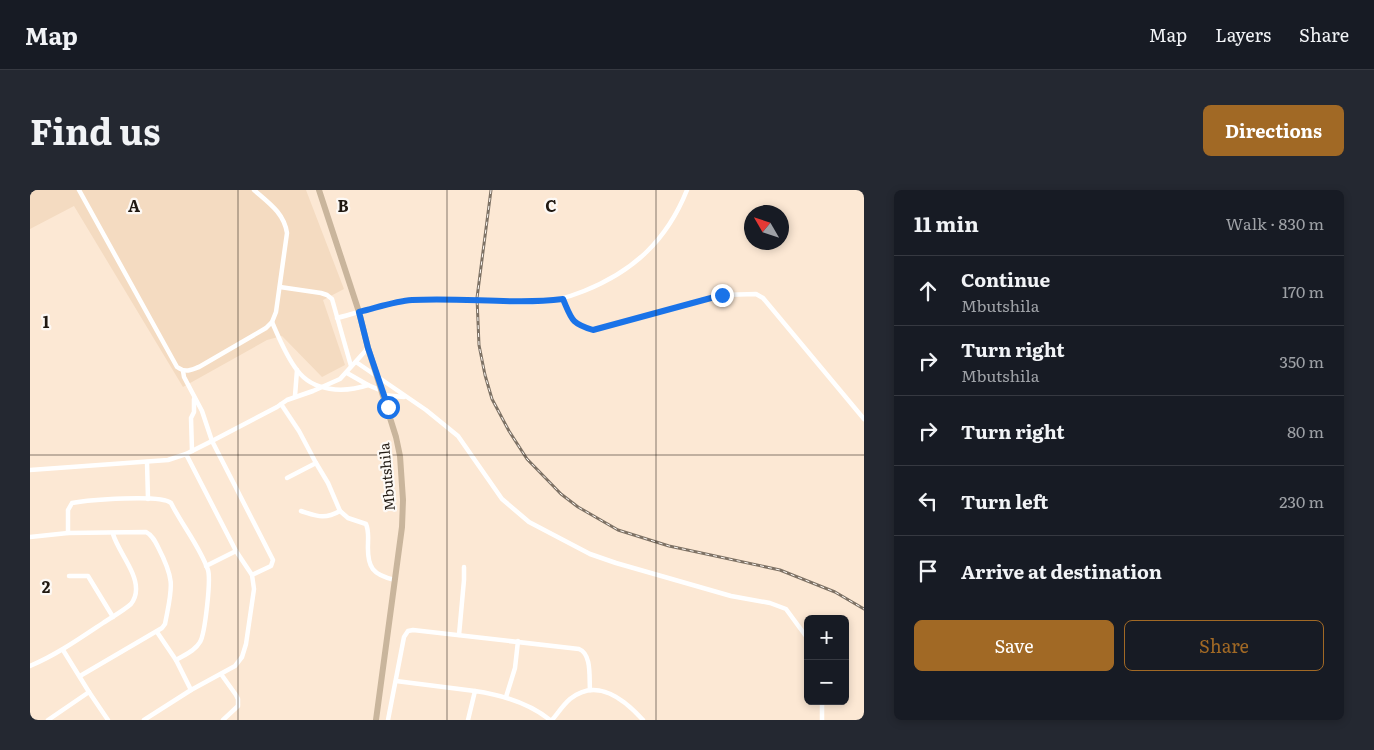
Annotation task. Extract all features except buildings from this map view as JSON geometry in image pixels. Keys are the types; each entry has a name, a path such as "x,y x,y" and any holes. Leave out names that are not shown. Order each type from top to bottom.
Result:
{"street":[{"path":"79,190 178,367 188,372 200,367 266,328 272,322 276,312 287,233 286,225 284,219 275,208 254,190"},
{"name":"Mbutshila","path":"319,190 359,312 400,456 403,500 402,527 376,720"},
{"path":"337,318 410,300 450,299 538,302 563,299 606,282 641,258 656,243 667,228 687,190"},
{"path":"280,287 328,295 334,302 351,366"},
{"path":"563,299 573,321 578,325 593,330 722,295 756,294 763,298 864,419"},
{"path":"272,322 296,370 304,378 320,387 351,390 368,385"},
{"path":"30,470 168,460 186,454 295,396 340,379 368,348"},
{"path":"356,362 426,410 458,436 502,499 529,522 572,546 616,563 731,596 770,603 786,609 804,634"},
{"path":"295,396 296,370"},
{"path":"183,371 184,377 202,411 212,441 273,560 271,566 252,575"},
{"path":"347,373 383,393 405,397"},
{"path":"192,451 194,398"},
{"path":"282,404 328,483 340,511 348,518 366,524 368,529 367,550 369,565 373,571 395,580"},
{"path":"144,720 235,666 242,657 254,589 252,575 236,551 186,454"},
{"path":"147,462 148,498"},
{"path":"287,478 316,463"},
{"path":"68,533 68,510 72,503 148,498 168,500 171,503 206,566 209,579 204,631 201,641 196,648 176,660"},
{"path":"301,510 322,517 332,516 340,511"},
{"path":"30,537 68,533 149,533 172,578 165,624 157,632 80,676"},
{"path":"30,666 63,650 131,604 136,588 132,574 112,534"},
{"path":"206,566 236,551"},
{"path":"459,635 464,566"},
{"path":"69,576 88,576 113,616"},
{"path":"388,720 403,641 408,630 574,648 583,651 587,658 590,690"},
{"path":"157,632 176,660 192,690"},
{"path":"506,697 515,668 518,641"},
{"path":"63,650 108,720"},
{"path":"221,674 238,699 238,706 223,720"},
{"path":"396,682 475,691 506,697 536,708 551,720 575,695 590,690 612,694 625,702 643,720"},
{"path":"468,720 475,691"},
{"path":"48,720 89,692"},
{"path":"822,705 822,720"}],"shaded area":[{"path":"30,190 306,190 344,289 323,300 345,365 322,377 282,336 267,340 183,387 74,206 30,229"}],"railway":[{"path":"491,190 477,298 479,345 492,399 527,459 561,494 578,507 618,530 669,546 780,570 835,592 864,609"}],"route":[{"path":"388,407 368,348 359,312 410,300 450,299 538,302 563,299 573,321 578,325 593,330 722,295"}]}
